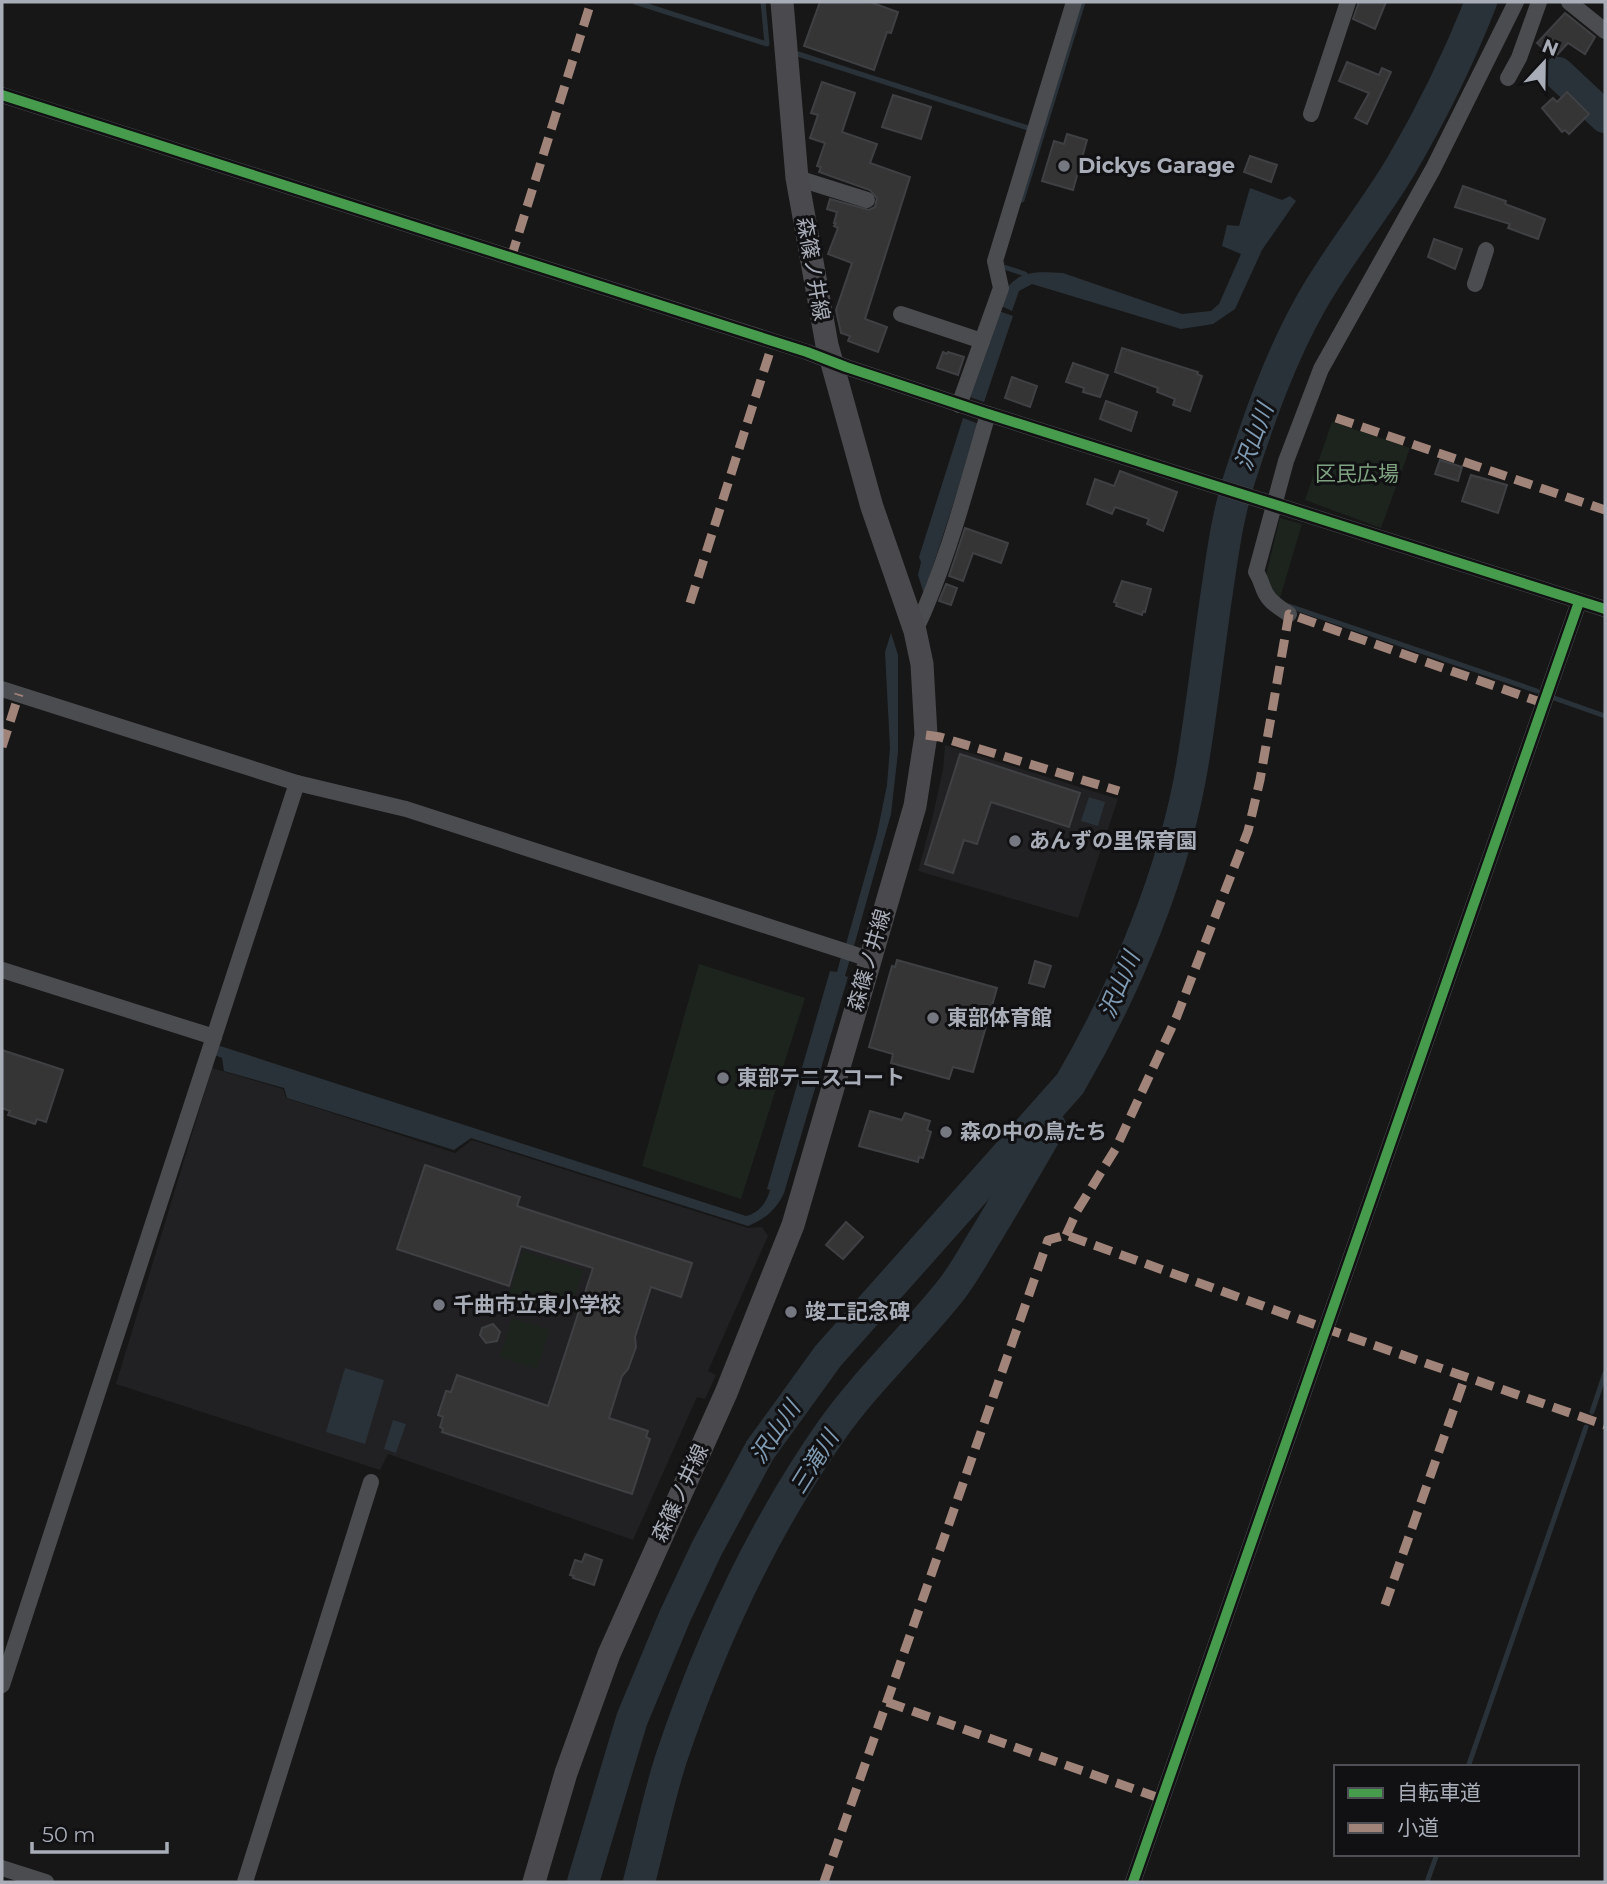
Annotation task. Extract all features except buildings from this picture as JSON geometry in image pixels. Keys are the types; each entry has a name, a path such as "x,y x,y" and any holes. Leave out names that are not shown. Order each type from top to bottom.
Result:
{"main road":[{"name":"森篠ノ井線","path":"534,1882 566,1773 609,1654 726,1392 793,1225 915,806 922,767 926,735 922,664 915,631 872,507 831,361 797,178 782,2"}],"street":[{"path":"961,405 1001,288 995,261 1074,2"},
{"path":"1311,114 1348,2"},
{"path":"1289,614 1265,593 1256,572 1272,503 1286,461 1321,369 1433,169 1516,2"},
{"path":"1508,78 1519,58 1539,2"},
{"path":"1569,2 1605,31"},
{"path":"2,95 831,361 987,414 1605,609"},
{"path":"797,178 867,200"},
{"path":"1475,284 1486,250"},
{"path":"901,314 982,341"},
{"path":"915,631 924,613 957,516 987,414"},
{"path":"1133,1882 1579,602"},
{"path":"2,689 297,783 405,809 869,959"},
{"path":"2,1685 297,783"},
{"path":"2,970 214,1037"},
{"path":"245,1882 371,1482"},
{"path":"2,1868 47,1882"}],"shaded area":[{"path":"1250,188 1282,200 1290,196 1296,201 1262,250 1235,309 1213,324 1181,329 1032,284 1019,291 1012,311 997,304 1016,279 1031,273 1051,272 1063,273 1182,314 1211,311 1219,304 1241,254 1222,246 1227,225 1239,226"},
{"path":"996,310 1013,316 984,402 967,396"},
{"path":"963,418 979,424 924,594 918,575 921,562 919,557"},
{"path":"891,633 898,655 898,752 891,814 854,946 846,944 877,834 887,785 890,748 885,652"},
{"name":"あんずの里保育園","path":"945,745 1118,799 1078,918 918,871 943,769"},
{"path":"1089,797 1105,802 1098,826 1081,821"},
{"path":"841,957 850,959 845,976 848,977 784,1193 769,1213 748,1226 471,1138 454,1150 287,1098 284,1088 224,1071 222,1058 215,1055 217,1045 746,1216 759,1210 769,1194 770,1190 767,1189 830,971 837,972"},
{"name":"千曲市立東小学校","path":"212,1068 283,1089 286,1098 455,1153 472,1140 748,1228 762,1227 768,1236 708,1371 716,1375 705,1399 697,1397 633,1540 388,1454 380,1470 116,1384"},
{"path":"345,1368 384,1380 365,1444 326,1432"},
{"path":"393,1420 406,1424 396,1453 384,1449"}],"green space":[{"name":"区民広場","path":"1332,422 1410,448 1381,528 1305,500"},
{"path":"1280,518 1302,524 1279,601 1272,593 1266,575"},
{"name":"東部テニスコート","path":"699,964 805,998 741,1199 642,1166"},
{"path":"523,1251 583,1270 569,1313 509,1294"},
{"path":"512,1318 549,1330 537,1369 500,1357"}],"waterway":[{"path":"635,2 767,44 763,2"},
{"path":"1022,200 1083,2"},
{"name":"沢山川","path":"583,1882 632,1719 707,1548 760,1450 828,1356 1070,1084 1110,1009 1146,928 1185,802 1228,522 1235,492 1263,411 1300,324 1321,285 1412,146 1454,65 1481,2"},
{"path":"798,54 1031,129"},
{"path":"1558,73 1605,117"},
{"path":"1002,263 1001,266 1025,274"},
{"path":"1289,606 1537,691"},
{"path":"1554,698 1605,716"},
{"name":"三滝川","path":"639,1882 666,1774 686,1716 720,1631 760,1548 831,1431 959,1279 1050,1126"},
{"path":"1592,1412 1605,1373"},
{"path":"1469,1765 1586,1427"},
{"path":"1427,1882 1436,1856"}],"marked path":[{"path":"511,258 591,2"},
{"path":"690,603 773,342"},
{"path":"1336,418 1605,510"},
{"path":"1066,1235 1077,1211 1116,1148 1177,1016 1248,831 1260,780 1289,614 1543,703"},
{"path":"2,747 19,694"},
{"path":"926,735 1119,791"},
{"path":"824,1882 1048,1240 1066,1235 1605,1425"},
{"path":"1385,1605 1465,1377"},
{"path":"887,1702 1162,1799"}],"cycle path":[{"path":"2,95 807,352 985,413 1605,609"},
{"path":"1133,1882 1579,602"}],"place":[{"name":"Dickys Garage","path":"1064,166"},
{"name":"あんずの里保育園","path":"1015,841"},
{"name":"東部体育館","path":"933,1018"},
{"name":"東部テニスコート","path":"723,1078"},
{"name":"森の中の鳥たち","path":"946,1132"},
{"name":"千曲市立東小学校","path":"439,1305"},
{"name":"竣工記念碑","path":"791,1312"}]}
